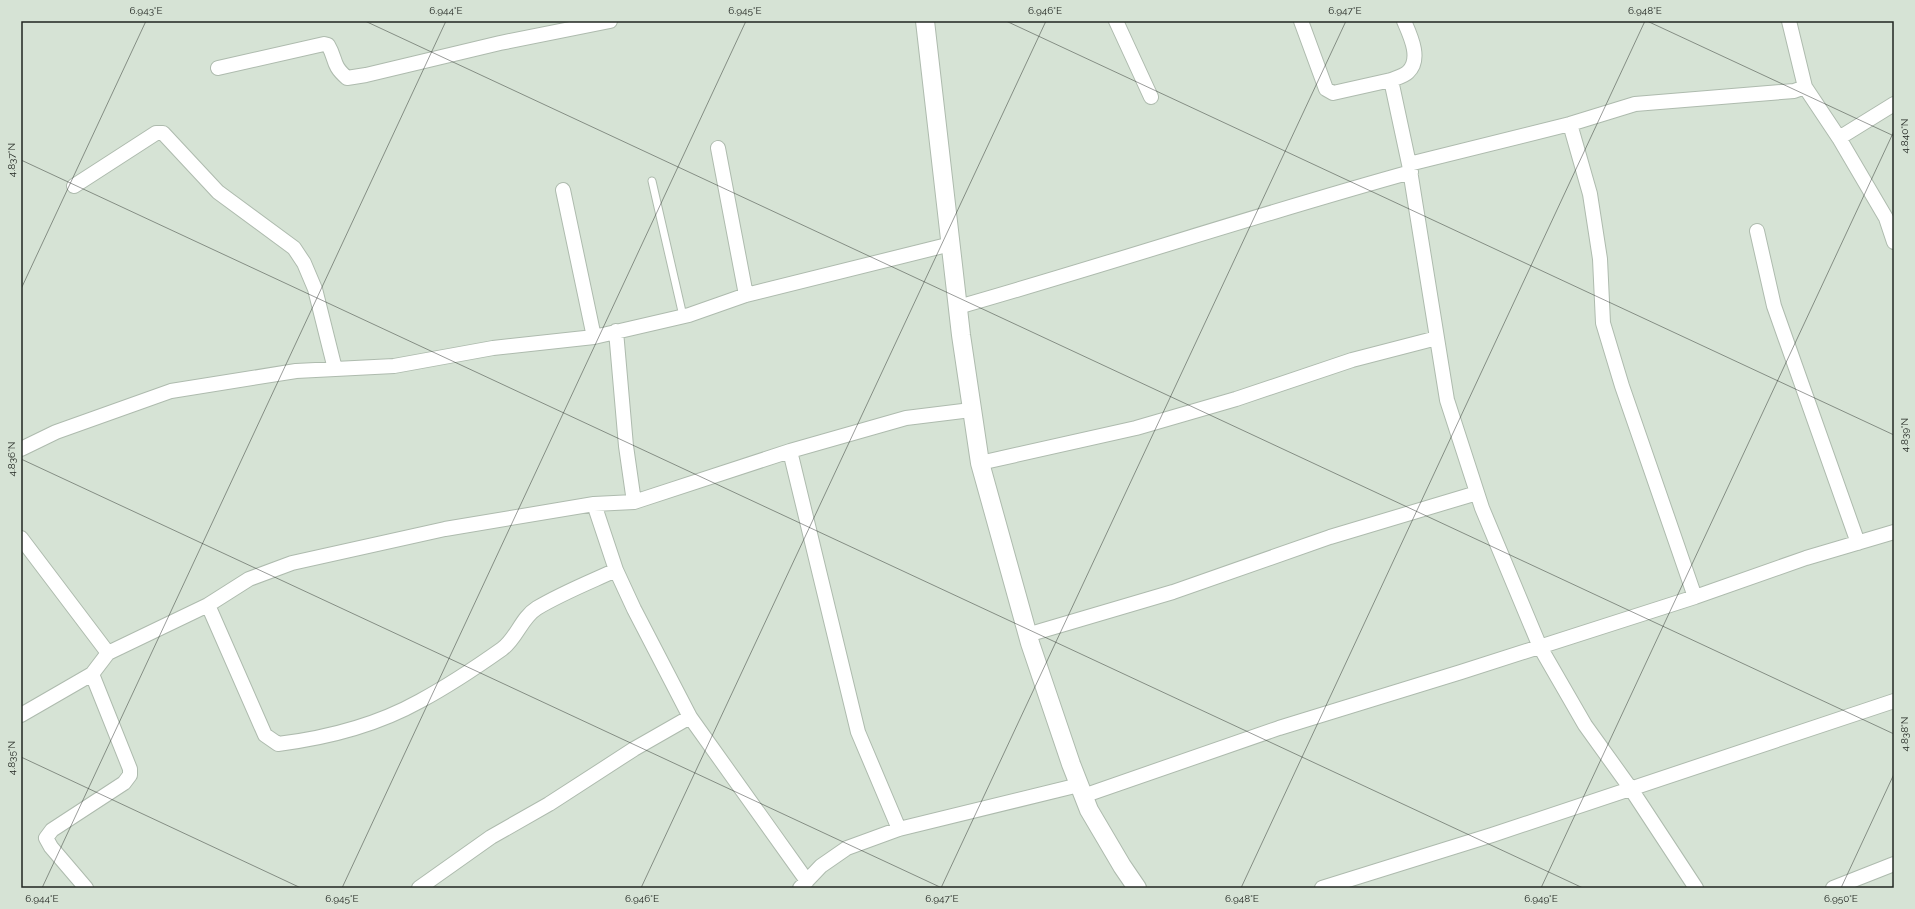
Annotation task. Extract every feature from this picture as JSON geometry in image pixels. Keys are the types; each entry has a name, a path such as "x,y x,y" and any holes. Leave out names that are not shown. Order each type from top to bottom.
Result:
{"street":[{"path":"218,68 324,44 328,45 333,61 339,71 347,78 366,75 500,43 610,21"},
{"path":"925,21 958,307 971,410 980,463 1027,635 1081,790 1089,810 1122,866 1137,888"},
{"path":"1116,21 1151,97"},
{"path":"1301,21 1326,89 1333,93 1391,80 1408,72 1414,62 1413,40 1404,21"},
{"path":"1788,21 1806,88 1839,138 1886,218 1894,242"},
{"path":"1391,80 1410,168 1447,400 1477,493 1540,647 1585,725 1631,789 1696,888"},
{"path":"958,307 1084,271 1410,168 1570,124 1635,104 1794,91 1806,88"},
{"path":"1839,138 1894,104"},
{"path":"1570,124 1590,194 1600,259 1603,323 1622,386 1695,597"},
{"path":"74,186 156,133 163,133 218,192 294,248 304,263 315,289 335,369"},
{"path":"718,148 746,295"},
{"path":"563,190 594,337"},
{"path":"1757,232 1774,306 1858,543"},
{"path":"21,449 56,432 171,391 296,371 394,366 493,348 594,337 683,316 746,295 951,244"},
{"path":"616,331 626,446 634,502"},
{"path":"980,463 1136,428 1236,399 1352,360 1437,338"},
{"path":"21,715 92,674 108,654 208,605 249,579 292,563 445,529 594,504 634,502 790,451 906,418 971,410"},
{"path":"790,451 858,732 899,829"},
{"path":"1027,635 1173,592 1330,537 1477,493"},
{"path":"594,504 616,570 634,609 690,718 804,884 821,866 847,848 899,829 1081,790 1540,647 1695,597 1806,558 1894,532"},
{"path":"21,538 108,654"},
{"path":"208,605 265,735 278,744 315,739 374,721 420,702 504,648 517,633 523,621 536,608 616,570"},
{"path":"86,888 51,847 46,838 52,830 124,783 130,775 130,769 92,674"},
{"path":"1322,888 1631,789 1894,702"},
{"path":"419,888 491,837 550,804 634,749 690,718"},
{"path":"1833,888 1894,864"}],"lane":[{"path":"652,181 683,316"}]}
